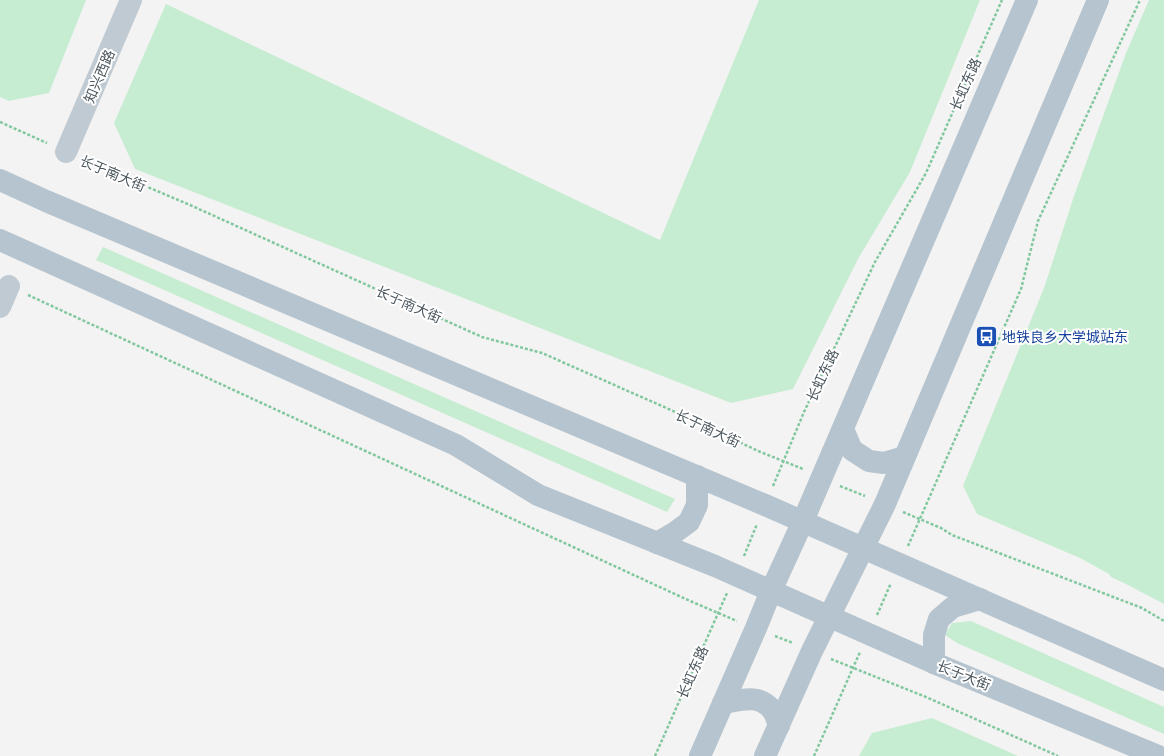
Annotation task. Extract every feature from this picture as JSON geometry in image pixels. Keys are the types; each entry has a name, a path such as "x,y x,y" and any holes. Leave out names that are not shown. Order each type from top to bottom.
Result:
{"main road":[{"name":"长虹东路","path":"700,756 756,628 770,591 822,478 1027,0"},
{"path":"766,756 812,651 885,504 1098,0"},
{"path":"0,180 46,201 765,504 1164,680"},
{"path":"0,240 456,445 538,495 736,575 770,591"},
{"path":"843,429 852,450 869,461 884,463 904,458"},
{"path":"657,543 689,522 697,505 696,476"},
{"name":"长于大街","path":"770,591 934,663 1158,756"},
{"path":"934,663 934,635 939,619 953,607 980,599"},
{"path":"723,703 748,698 762,700 773,711 779,726"}],"street":[{"name":"知兴西路","path":"66,152 132,0"},
{"path":"0,307 9,286"}],"path":[{"name":"长虹东路","path":"655,756 736,575 804,412 875,262 926,173 1002,0"},
{"path":"814,756 1021,289 1038,221 1140,0"},
{"name":"长于南大街","path":"0,122 190,205 482,337 542,353 691,419 758,451 822,478"},
{"path":"9,286 690,601 926,697 1058,756"},
{"path":"822,478 941,528 952,535 1142,608 1164,621"}],"green space":[{"path":"0,0 86,0 49,93 9,101 0,97"},
{"path":"759,0 980,0 910,172 858,259 793,389 731,403 135,169 114,123 166,4 660,240"},
{"path":"1149,0 1164,0 1164,604 1111,577 1109,574 1080,558 977,514 963,486 1044,288 1074,196 1126,53"},
{"path":"103,247 675,499 667,512 96,260"},
{"path":"971,621 1164,707 1164,734 957,643 945,635 952,623"},
{"path":"932,718 1018,756 859,756 872,733"}],"place":[{"name":"地铁良乡大学城站东","path":"987,336"}]}
